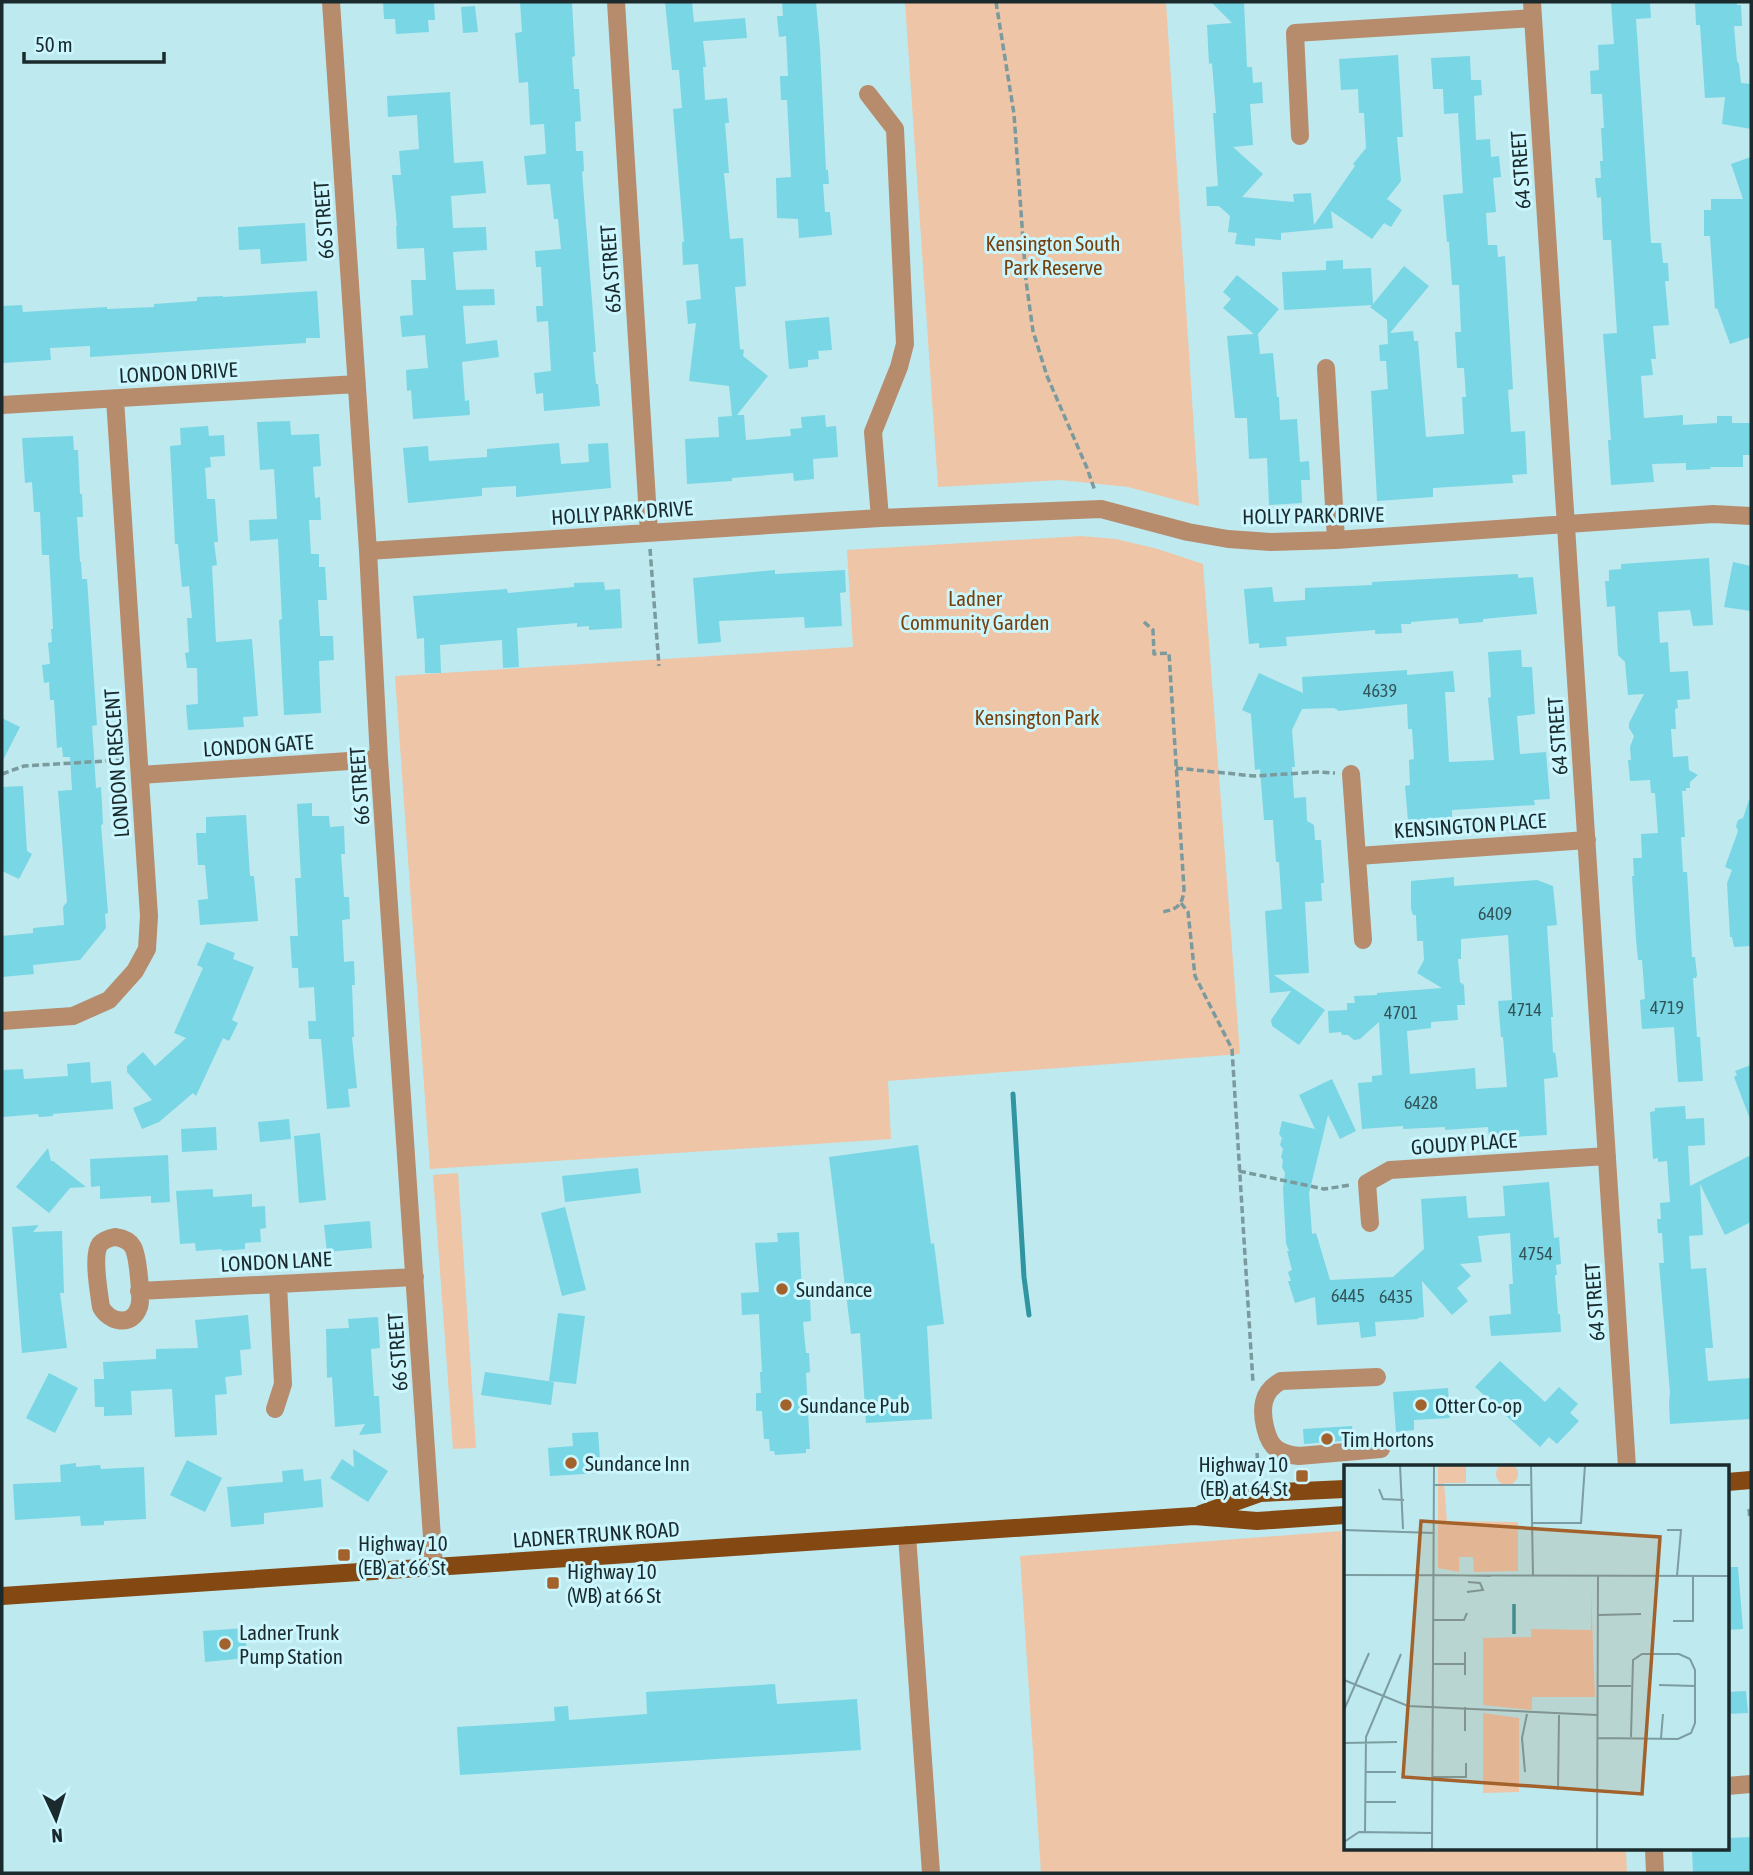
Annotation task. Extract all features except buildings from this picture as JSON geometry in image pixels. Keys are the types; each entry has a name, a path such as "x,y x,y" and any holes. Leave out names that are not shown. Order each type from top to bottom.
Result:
{"main road":[{"path":"1728,1482 1751,1480"},
{"name":"LADNER TRUNK ROAD","path":"1194,1516 1260,1493 1344,1489"},
{"name":"LADNER TRUNK ROAD","path":"2,1596 1194,1516 1257,1521 1344,1515"}],"street":[{"name":"66 STREET","path":"331,2 434,1567"},
{"name":"65A STREET","path":"616,2 649,533"},
{"path":"1300,136 1295,33 1532,10"},
{"name":"64 STREET","path":"1532,10 1627,1465"},
{"path":"868,94 895,129 905,344 899,367 873,432 880,518"},
{"path":"1326,368 1336,540"},
{"name":"LONDON DRIVE","path":"2,405 357,384"},
{"name":"LONDON CRESCENT","path":"2,1021 73,1016 109,1000 135,971 147,948 149,916 115,399"},
{"name":"HOLLY PARK DRIVE","path":"368,551 880,518 1101,509 1188,532 1228,539 1271,542 1336,540 1713,514 1751,516"},
{"name":"LONDON GATE","path":"140,775 379,760"},
{"path":"1351,774 1363,940"},
{"name":"KENSINGTON PLACE","path":"1357,856 1587,840"},
{"name":"GOUDY PLACE","path":"1367,1183 1390,1170 1607,1156"},
{"path":"1367,1183 1370,1223"},
{"name":"LONDON LANE","path":"139,1290 415,1277"},
{"path":"275,1409 283,1384 278,1284"},
{"path":"1377,1377 1282,1381 1272,1386 1264,1402 1265,1429 1275,1448 1286,1454 1299,1456 1381,1449"},
{"path":"907,1535 931,1873"},
{"path":"1728,1786 1751,1784"},
{"path":"1654,1850 1655,1873"}],"path":[{"path":"996,2 1014,114 1026,281 1033,331 1047,376 1087,468 1101,509"},
{"path":"649,533 659,666"},
{"path":"1144,622 1153,630 1154,654 1169,653 1177,768 1184,889 1181,903 1173,910 1161,912"},
{"path":"2,774 24,766 127,760"},
{"path":"1177,768 1254,776 1318,772 1351,774"},
{"path":"1181,903 1188,912 1195,976 1232,1049 1253,1392"},
{"path":"1240,1171 1324,1189 1367,1183"},
{"path":"1257,1447 1260,1493"},
{"path":"1749,1509 1750,1519"}],"green space":[{"name":"Kensington South Park Reserve","path":"905,2 1166,2 1199,506 1128,487 1060,480 938,487"},
{"path":"1081,536 1116,539 1203,564 1240,1054 888,1081 891,1139 430,1169 395,676 853,647 847,550"},
{"path":"458,1173 476,1448 453,1449 433,1175"},
{"path":"1341,1531 1344,1579 1344,1850 1626,1850 1627,1873 1041,1873 1020,1556"}],"waterway":[{"path":"1013,1094 1024,1277 1029,1315"}],"place":[{"name":"Sundance","path":"782,1289"},
{"name":"Sundance Pub","path":"786,1405"},
{"name":"Otter Co-op","path":"1421,1405"},
{"name":"Tim Hortons","path":"1327,1439"},
{"name":"Sundance Inn","path":"571,1463"},
{"name":"Highway 10 (EB) at 64 St","path":"1302,1476"},
{"name":"Highway 10 (EB) at 66 St","path":"344,1555"},
{"name":"Highway 10 (WB) at 66 St","path":"553,1583"},
{"name":"Ladner Trunk Pump Station","path":"225,1644"}],"park label":[{"name":"Ladner Community Garden","path":"975,610"},
{"name":"Kensington Park","path":"1037,717"}]}
